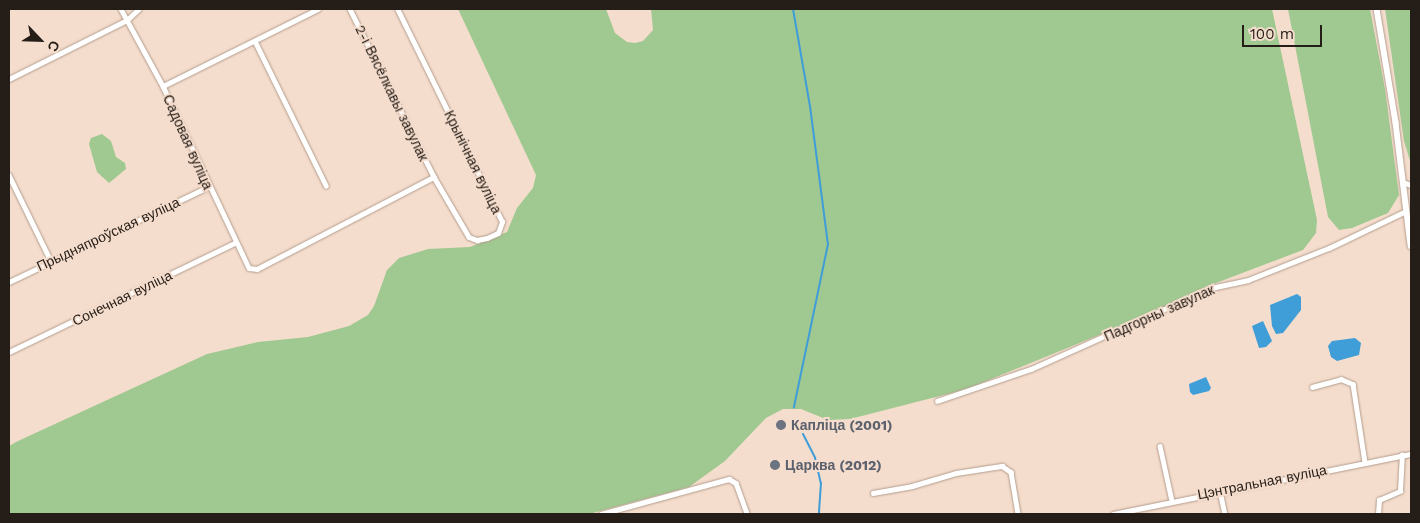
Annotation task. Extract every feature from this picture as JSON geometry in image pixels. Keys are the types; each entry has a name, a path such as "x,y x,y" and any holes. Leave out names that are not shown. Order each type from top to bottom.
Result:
{"street":[{"name":"Садовая вуліца","path":"121,9 163,86 234,243 248,268 257,269 434,176"},
{"path":"9,79 126,20 139,9"},
{"path":"163,86 318,9"},
{"name":"2-і Вясёлкавы завулак","path":"350,9 434,176"},
{"name":"Крынічная вуліца","path":"397,9 502,222 498,233 477,240 469,236 434,176"},
{"path":"1377,9 1411,246"},
{"path":"255,41 326,185"},
{"path":"9,175 51,262"},
{"path":"1403,182 1411,185"},
{"name":"Прыдняпроўская вуліца","path":"9,282 208,187"},
{"name":"Падгорны завулак","path":"937,401 1031,369 1211,288 1248,280 1329,248 1406,211"},
{"name":"Сонечная вуліца","path":"9,352 234,243"},
{"path":"1312,387 1341,379 1353,384 1365,462"},
{"path":"1160,446 1172,500"},
{"name":"Цэнтральная вуліца","path":"1113,514 1172,500 1411,454"},
{"path":"1378,514 1379,500 1400,491 1402,455"},
{"path":"873,493 912,486 956,472 1002,466 1011,472 1018,514"},
{"path":"601,514 733,479 748,514"},
{"path":"1220,491 1225,514"}],"green space":[{"path":"458,9 606,9 615,33 627,42 635,43 643,41 653,30 651,9 1272,9 1317,220 1316,233 1303,250 1216,283 1138,319 967,389 850,419 828,420 801,409 783,409 766,418 725,461 689,487 589,514 9,514 9,446 207,354 258,342 308,337 349,326 368,315 374,306 387,270 399,258 428,249 470,247 507,232 517,208 533,188 536,175"},
{"path":"1288,9 1370,9 1385,89 1399,195 1388,213 1352,228 1339,230 1328,217"},
{"path":"1385,9 1411,9 1411,164 1404,141"},
{"path":"102,134 111,141 116,157 125,163 126,169 109,183 97,172 89,144 91,138"}],"water":[{"path":"1297,294 1301,297 1301,310 1283,333 1276,334 1272,326 1270,305"},
{"path":"1263,321 1272,341 1266,347 1259,348 1252,326"},
{"path":"1355,338 1361,343 1359,355 1337,361 1331,357 1328,346 1332,341"},
{"path":"1206,377 1211,388 1209,391 1193,395 1190,392 1189,384"}],"waterway":[{"path":"793,9 810,106 828,244 794,407"},
{"path":"803,434 815,458 821,483 819,514"}],"place":[{"name":"Капліца (2001)","path":"781,425"},
{"name":"Царква (2012)","path":"775,465"}]}
